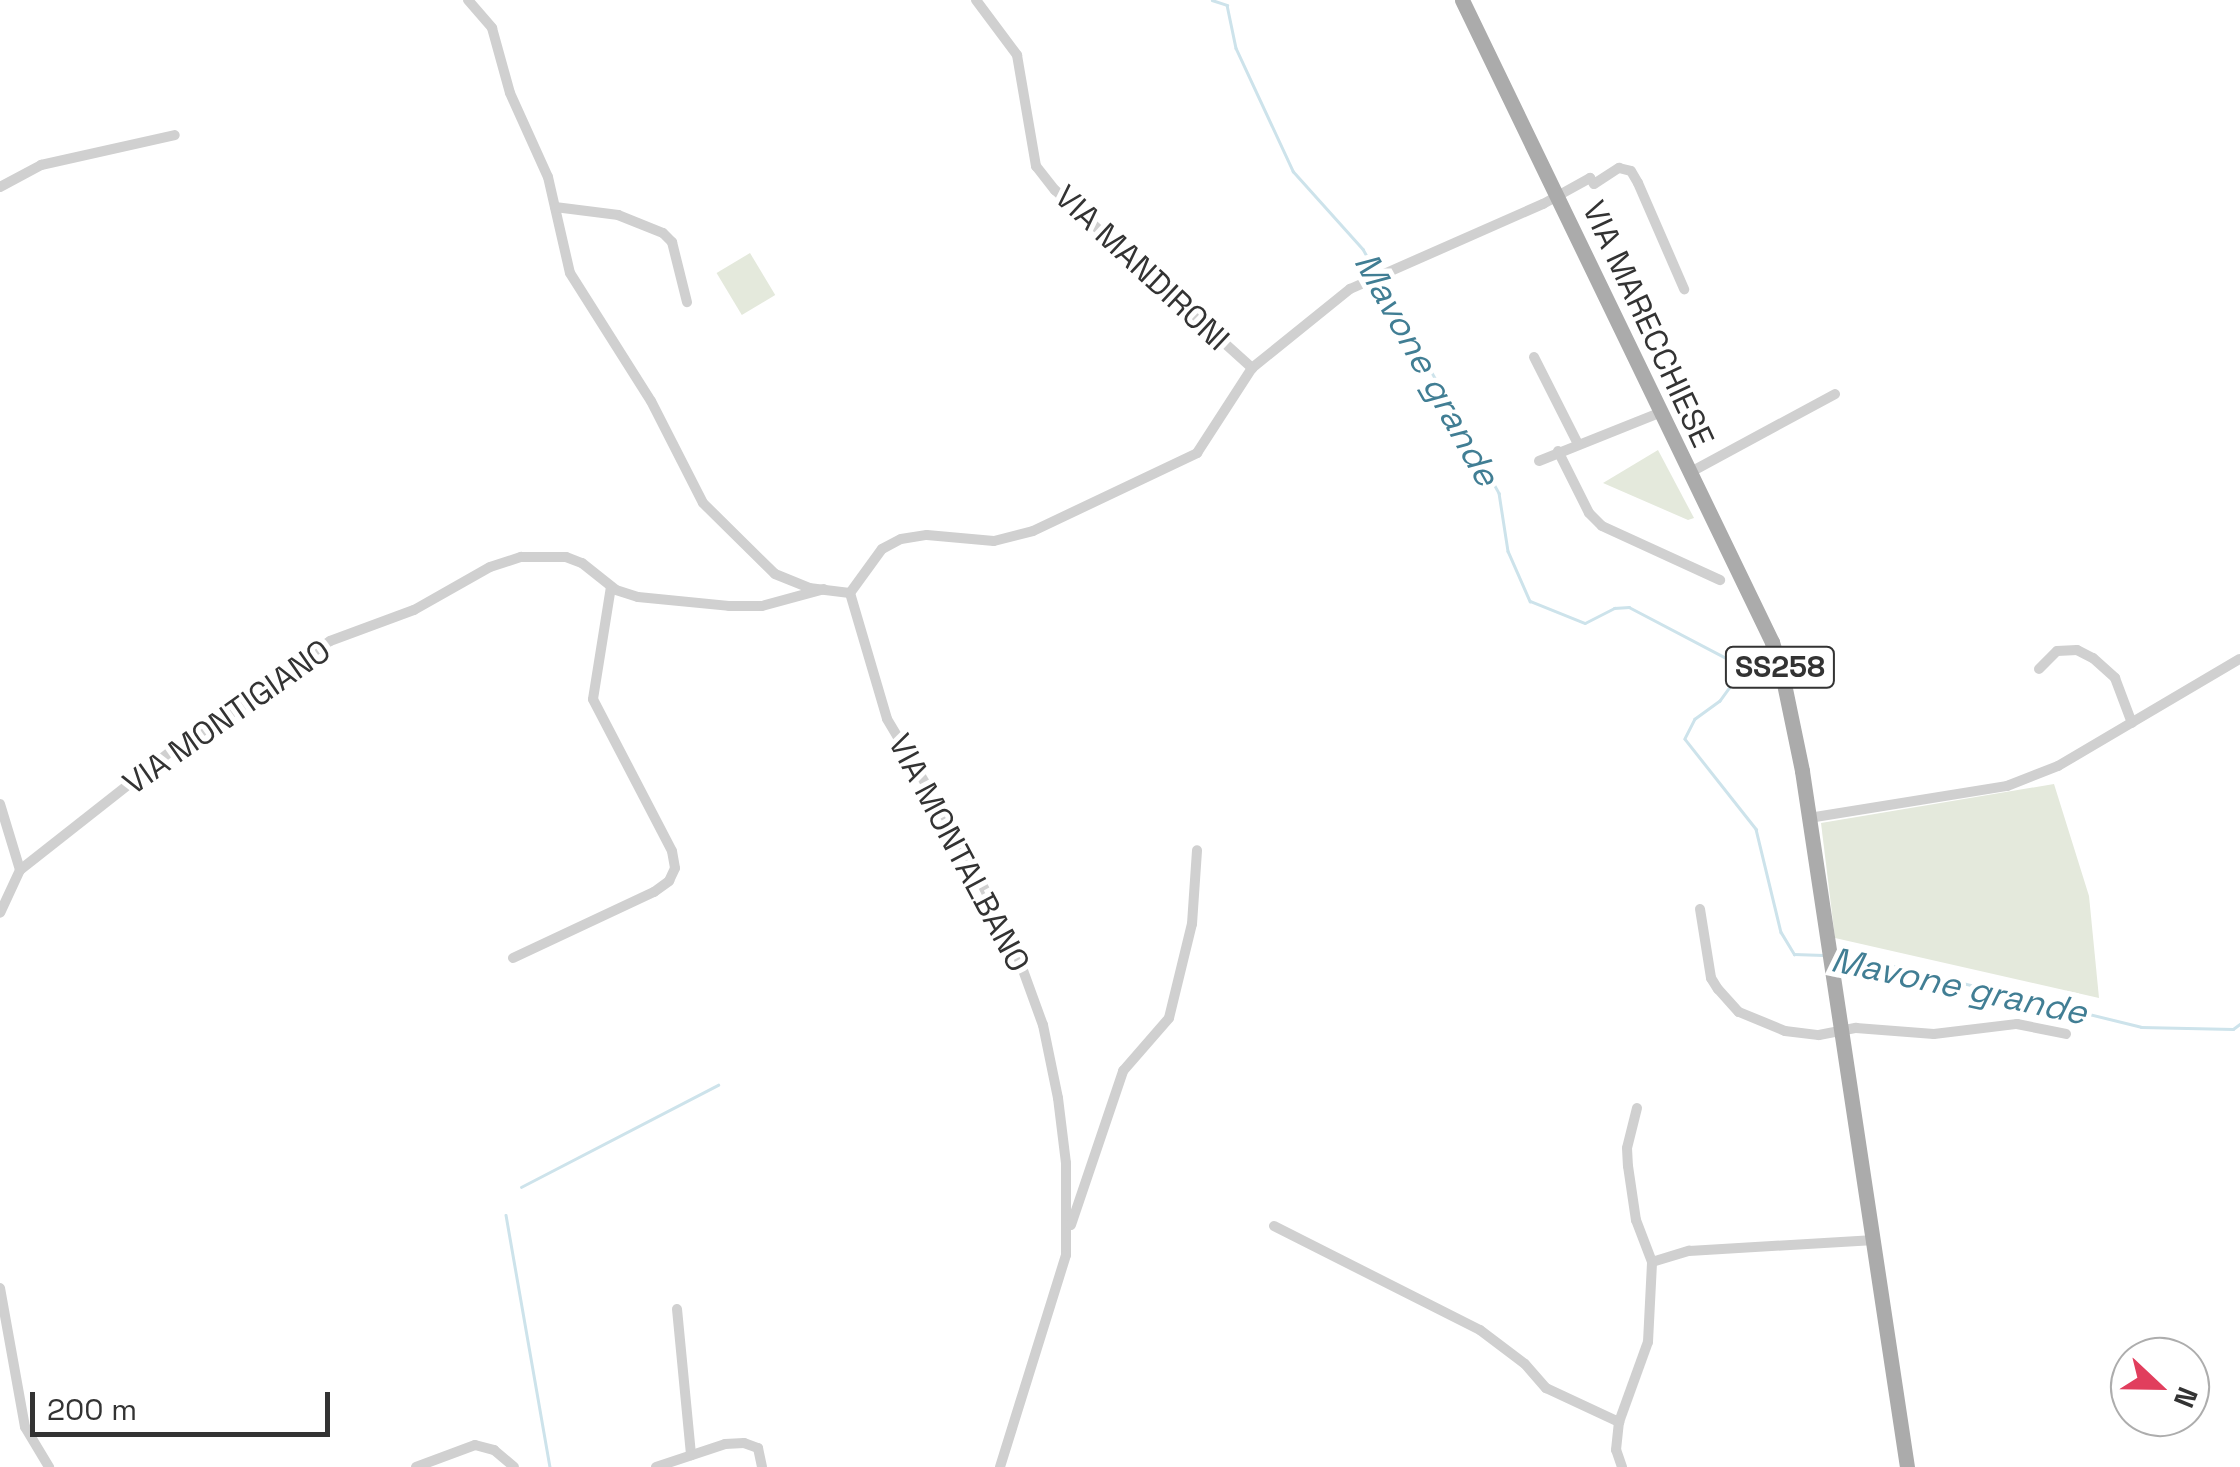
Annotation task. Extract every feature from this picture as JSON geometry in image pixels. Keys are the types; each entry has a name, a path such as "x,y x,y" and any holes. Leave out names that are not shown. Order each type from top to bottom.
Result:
{"main road":[{"name":"VIA MARECCHIESE","path":"1462,0 1772,642 1790,705 1809,818 1907,1467"}],"street":[{"path":"468,0 492,28 510,93 548,177 570,272 651,401 703,503 775,574 824,589 850,593 882,548 901,539 928,535 994,541 1033,531 1196,452 1214,433 1235,388 1252,368 1323,308 1372,276 1558,198"},
{"name":"VIA MANDIRONI","path":"976,0 1017,55 1028,141 1036,166 1054,190 1252,368"},
{"path":"0,187 40,165 174,135"},
{"name":"VIA MARECCHIESE","path":"1558,198 1590,178 1594,184 1618,168 1630,172 1684,290"},
{"path":"555,206 618,215 663,232 672,242 687,302"},
{"path":"1534,357 1578,444"},
{"name":"VIA MARECCHIESE","path":"1689,473 1835,394"},
{"path":"1539,460 1656,408"},
{"path":"1558,451 1589,513 1602,526 1720,580"},
{"name":"VIA MONTIGIANO","path":"20,870 174,750 276,685 330,641 386,623 490,567 521,558 566,557 582,563 611,587 638,597 730,606 762,606 824,589"},
{"path":"513,958 654,892 669,881 675,868 672,851 592,698 611,587"},
{"name":"VIA MONTALBANO","path":"850,593 887,718 961,843 1031,988 1058,1098 1068,1236"},
{"path":"2038,669 2058,651 2077,650 2093,658 2115,678 2132,723"},
{"path":"1809,818 2006,786 2058,766 2240,659"},
{"path":"0,804 20,870 0,913"},
{"name":"VIA MONTALBANO","path":"1000,1467 1068,1236 1123,1070 1169,1018 1192,924 1197,850"},
{"path":"1700,908 1711,978 1727,1002 1739,1012 1785,1031 1804,1035 1842,1031 1934,1034 2017,1024 2066,1034"},
{"path":"1622,1467 1616,1450 1620,1422 1648,1342 1652,1262 1636,1220 1628,1166 1627,1148 1637,1108"},
{"path":"1274,1226 1480,1330 1524,1364 1546,1388 1599,1408 1620,1422"},
{"path":"1652,1262 1688,1251 1875,1240"},
{"path":"0,1288 26,1427 49,1467"},
{"path":"677,1309 691,1455"},
{"path":"656,1467 725,1444 752,1443 758,1448 762,1467"},
{"path":"416,1467 476,1445 494,1450 514,1467"}],"shaded area":[{"path":"750,253 775,295 742,315 717,273"},
{"path":"1658,450 1694,518 1688,520 1603,483"},
{"path":"2054,784 2089,896 2099,998 1835,938 1821,823"}],"waterway":[{"name":"Mavone grande","path":"1212,0 1227,5 1236,48 1293,171 1363,249 1377,274"},
{"name":"Mavone grande","path":"1381,281 1499,493 1508,551 1530,601 1585,623 1614,608 1629,607 1732,661 1733,683 1720,701 1695,719 1685,739 1756,829 1781,932 1794,954 1823,955"},
{"name":"Mavone grande","path":"1836,956 1857,957 2141,1027 2233,1029 2240,1024"},
{"path":"521,1187 718,1085"},
{"path":"506,1215 550,1467"}]}
